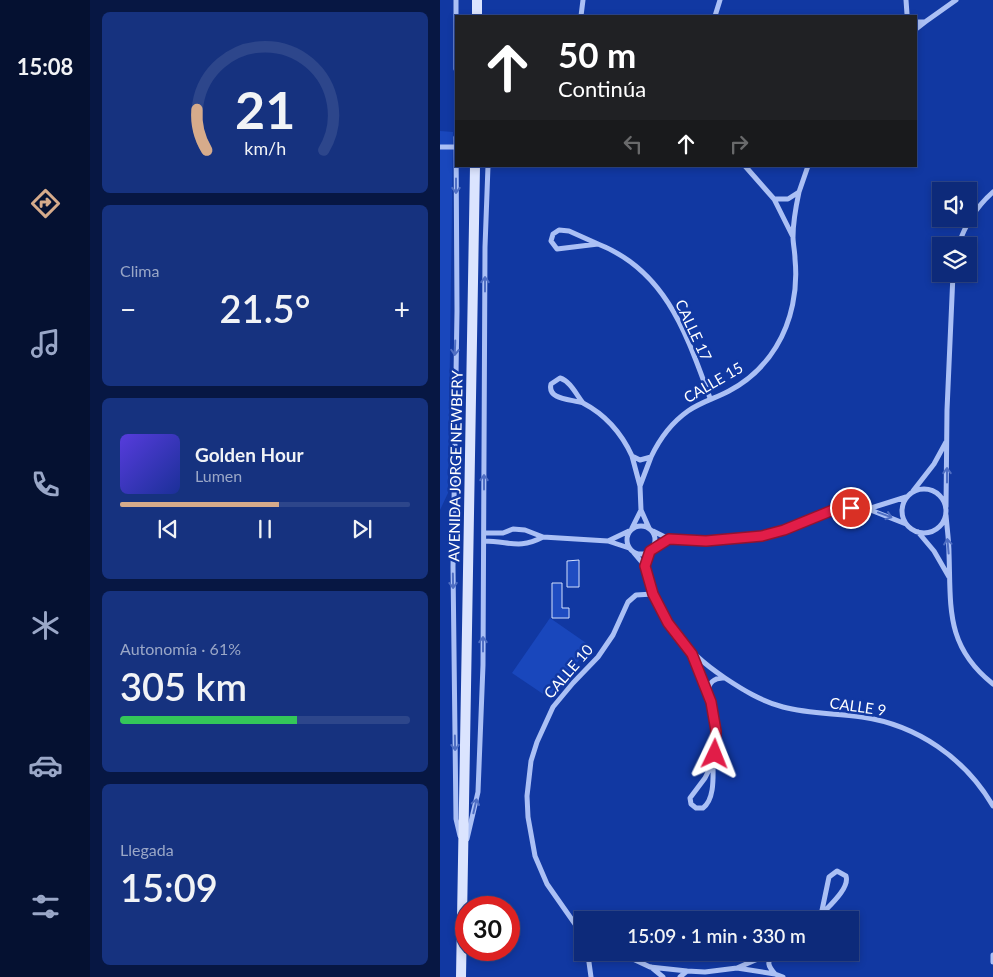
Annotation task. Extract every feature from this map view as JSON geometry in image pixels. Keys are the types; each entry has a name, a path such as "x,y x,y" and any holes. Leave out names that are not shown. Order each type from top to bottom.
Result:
{"main road":[{"path":"477,0 477,15"},
{"name":"AVENIDA JORGE NEWBERY","path":"461,977 475,167"}],"street":[{"path":"456,0 456,15"},
{"path":"581,15 583,0"},
{"path":"715,15 720,0"},
{"path":"906,0 908,15"},
{"path":"917,29 956,0"},
{"path":"917,22 925,22"},
{"path":"440,147 455,147"},
{"path":"456,167 453,607 456,819 464,854"},
{"path":"464,854 478,792 483,665 485,247 488,167"},
{"path":"744,167 774,199 792,237"},
{"path":"792,237 799,192 808,167"},
{"path":"774,199 788,199 799,192"},
{"path":"961,237 975,210 993,192"},
{"name":"CALLE 17","path":"598,244 560,250 554,247 551,241 553,234 562,230 582,236 614,251 635,266 656,286 674,311 688,339 710,398"},
{"name":"CALLE 15","path":"640,486 658,442 672,425 689,410 710,398 729,391 749,377 770,356 780,340 789,317 795,292 795,260 792,237"},
{"path":"953,282 946,442 946,515 951,612 960,644 972,663 993,684"},
{"path":"583,403 566,380 560,378 551,384 550,390 554,396 583,403 597,411 613,424 625,442 632,456 640,486 641,510 655,541 645,566"},
{"path":"906,524 902,510 907,497 934,464 946,442"},
{"path":"632,456 640,460 651,457"},
{"path":"912,492 926,489 933,491 939,495 946,507"},
{"path":"608,541 639,525 669,539 706,541 762,536 784,530 833,510 868,509 907,497"},
{"path":"868,509 906,524 918,532 934,551 950,577"},
{"path":"641,510 626,542 645,566 653,594 668,623 692,654 711,702 716,731 713,762 714,778 708,804 703,808 696,808 691,804 691,794 705,778 713,762"},
{"path":"918,532 932,531 939,527 946,515"},
{"path":"484,532 503,533 513,529 525,530 543,537 608,541 643,554 669,539"},
{"path":"503,533 503,541"},
{"path":"484,541 503,541 523,545 543,537"},
{"name":"CALLE 10","path":"574,923 547,884 538,866 532,847 527,796 531,761 537,742 553,707 572,683 598,657 613,635 628,602 636,595 653,594"},
{"name":"CALLE 9","path":"692,654 724,678 751,694 781,706 815,714 873,719 896,725 918,734 963,767 981,787 993,806"},
{"path":"707,693 710,683 724,678"},
{"path":"834,872 841,872 847,879 846,885 819,918 829,877 834,872"},
{"path":"993,955 993,962"},
{"path":"589,961 591,977"},
{"path":"637,961 650,967 663,977"},
{"path":"650,967 705,972 737,968 754,961"},
{"path":"768,961 769,967 775,974"},
{"path":"737,968 783,977"},
{"path":"680,977 687,971"}],"shaded area":[{"path":"440,131 453,132 448,493 440,510"},
{"path":"550,618 589,645 552,700 512,673"}],"building":[{"path":"579,560 579,587 567,587 567,561"},
{"path":"552,583 562,583 562,608 569,608 569,618 552,618"}],"route":[{"path":"715,754 716,731 711,702 692,654 668,623 653,594 645,566 650,551 669,539 706,541 762,536 784,530 833,510 851,508"}]}
